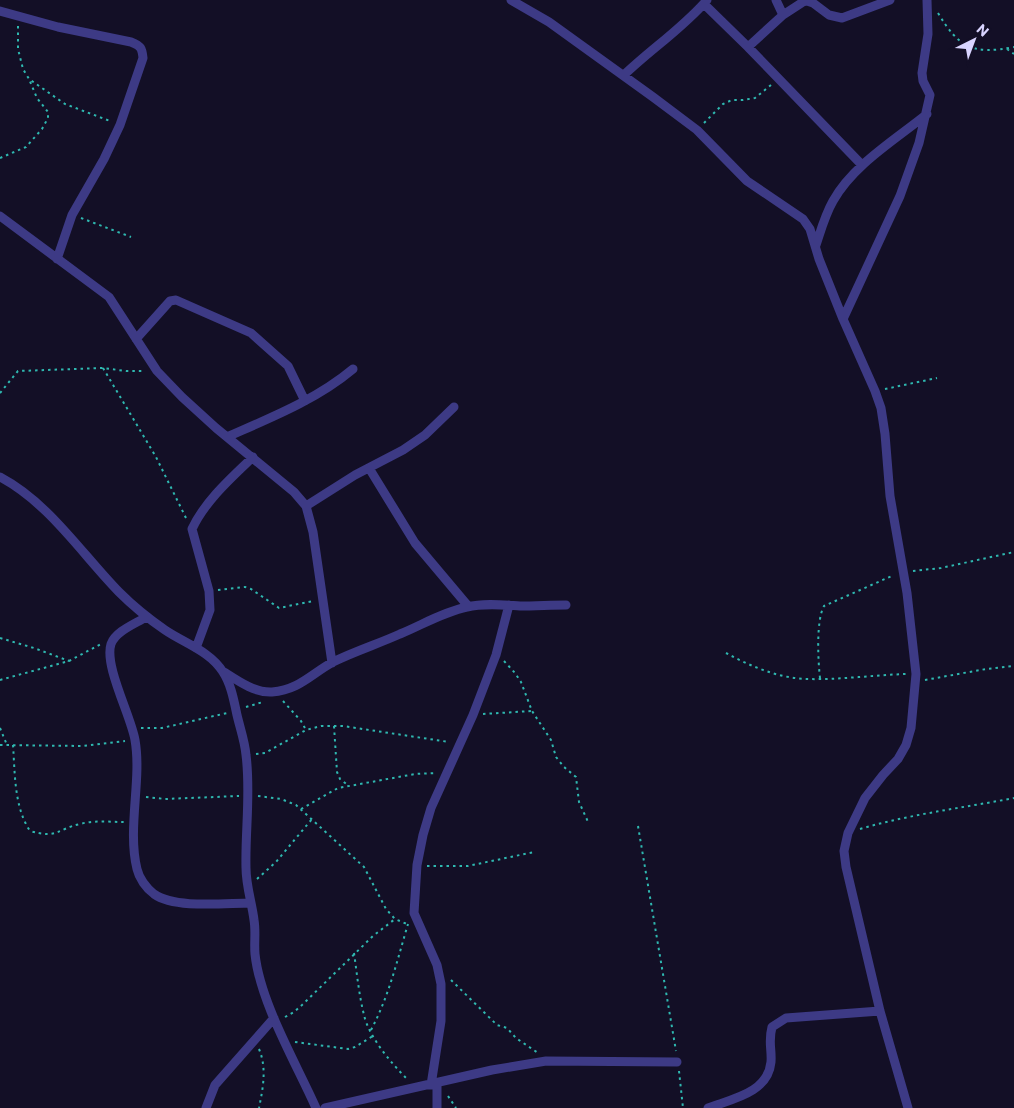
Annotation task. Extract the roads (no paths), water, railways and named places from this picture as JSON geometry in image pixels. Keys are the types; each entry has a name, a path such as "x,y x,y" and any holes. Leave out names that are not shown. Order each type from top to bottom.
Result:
{"street":[{"path":"511,0 550,22 697,130 747,181 803,219 810,229 819,259 843,319 875,391 881,408 885,434 890,496 907,593 916,678 911,728 906,745 898,759 866,798 848,833 844,850 846,867 880,1011 908,1108"},
{"path":"776,0 783,15"},
{"path":"748,47 783,15 803,2 808,1 829,15 842,18 890,0"},
{"path":"843,319 900,196 927,114 930,95 922,81 922,73 928,34 927,0"},
{"path":"624,76 705,2 862,165"},
{"path":"0,11 140,45 143,58 120,125 104,159 72,215 58,259"},
{"path":"816,245 832,202 844,185 862,165 927,114"},
{"path":"0,216 109,297 157,371 182,398 294,492 306,506 323,598 332,663"},
{"path":"136,339 170,301 176,300 251,333 288,366 305,401"},
{"path":"227,437 305,401 353,369"},
{"path":"306,506 403,450 425,435 454,408"},
{"path":"196,648 210,610 209,591 192,529 196,520 212,499 253,457"},
{"path":"369,468 415,543 468,606"},
{"path":"0,478 16,486 38,503 104,576 146,617 167,632 196,648 211,659 223,672 255,689 270,692 290,689 332,663 441,615 468,606 490,604 566,605"},
{"path":"437,1108 434,1084 440,1021 441,984 437,965 414,913 417,866 431,808 473,715 496,655 509,605"},
{"path":"146,617 114,637 110,646 115,680 135,740 134,823 137,871 143,883 154,894 180,904 251,903"},
{"path":"223,672 232,693 246,754 248,795 247,887 254,921 255,954 260,980 275,1019 316,1108"},
{"path":"708,1108 744,1095 764,1083 770,1073 769,1039 772,1027 786,1018 880,1011"},
{"path":"206,1108 215,1086 275,1019"},
{"path":"325,1108 492,1070 546,1061 677,1062"}]}
